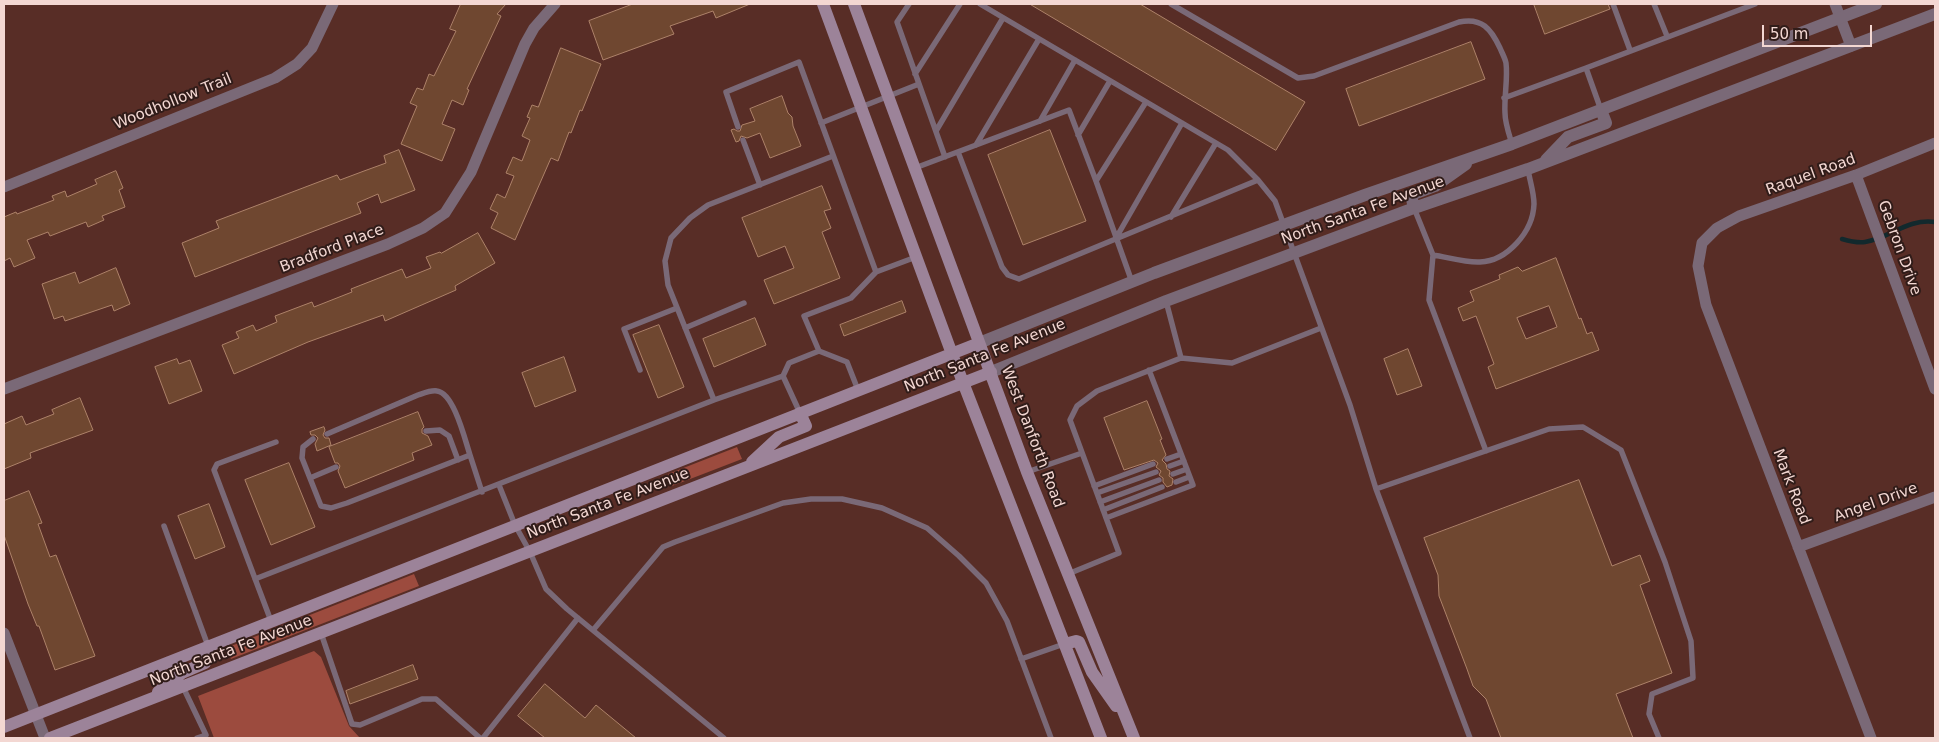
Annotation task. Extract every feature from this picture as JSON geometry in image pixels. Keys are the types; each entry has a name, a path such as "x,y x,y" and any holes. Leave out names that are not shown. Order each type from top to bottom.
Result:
{"main road":[{"path":"823,4 952,354 1101,738"},
{"name":"West Danforth Road","path":"854,4 1027,472 1134,738"},
{"name":"North Santa Fe Avenue","path":"4,727 979,343"},
{"name":"North Santa Fe Avenue","path":"50,738 148,700 180,681 321,633 990,372"},
{"path":"747,467 780,437 806,426 800,413"},
{"path":"1065,644 1076,641 1080,642 1092,672 1128,725"},
{"path":"180,681 205,663 208,646"}],"street":[{"name":"Bradford Place","path":"4,389 388,244 424,228 445,213 471,172 525,44 534,28 555,4"},
{"path":"1835,4 1851,46"},
{"name":"North Santa Fe Avenue","path":"979,343 1132,282 1283,225 1512,144 1876,4"},
{"name":"Woodhollow Trail","path":"4,187 275,78 297,64 312,48 331,9"},
{"name":"North Santa Fe Avenue","path":"990,372 1166,301 1414,208 1528,169 1935,14"},
{"path":"1542,163 1568,137 1606,123 1601,110"},
{"name":"Raquel Road","path":"1702,243 1717,228 1739,216 1856,175 1935,144"},
{"path":"1414,208 1411,195 1435,186 1481,154"},
{"name":"Gebron Drive","path":"1856,175 1935,389"},
{"name":"Mark Road","path":"1702,243 1698,266 1706,305 1871,738"},
{"name":"Angel Drive","path":"1798,547 1935,497"},
{"path":"4,633 45,738"}],"lane":[{"path":"908,4 897,22 945,157"},
{"path":"915,74 960,4"},
{"path":"980,4 1228,150 1258,180 1275,201 1350,404 1376,489 1470,738"},
{"path":"1171,4 1298,78 1314,76 1459,22 1469,19 1479,22 1494,34 1505,61 1507,81 1504,98 1505,116 1512,144"},
{"path":"1613,4 1630,50"},
{"path":"1654,4 1667,36"},
{"path":"1504,98 1755,4"},
{"path":"936,131 1003,18"},
{"path":"976,145 1039,38"},
{"path":"1040,121 1075,60"},
{"path":"738,127 726,92 798,62 876,272"},
{"path":"1586,68 1601,110"},
{"path":"1078,135 1110,81"},
{"path":"821,122 919,84"},
{"path":"1096,181 1146,102"},
{"path":"914,168 1069,110 1132,282"},
{"path":"1116,238 1182,123"},
{"path":"743,140 760,185"},
{"path":"1171,217 1216,143"},
{"path":"958,152 1002,267 1008,275 1019,279 1258,180"},
{"path":"714,400 668,285 665,261 671,238 690,218 708,205 833,156"},
{"path":"1433,254 1480,262 1501,256 1514,247 1528,226 1534,205 1528,169"},
{"path":"1414,208 1433,254 1429,300 1486,451"},
{"path":"818,351 804,316 850,298 876,272 916,257"},
{"path":"1166,301 1181,358"},
{"path":"685,328 744,303"},
{"path":"640,370 624,329 677,308"},
{"path":"1068,574 1119,553 1070,420 1077,406 1096,391 1181,358 1232,363 1321,328"},
{"path":"255,579 714,400 783,376 789,363 818,351 847,362 858,390"},
{"path":"1106,518 1193,485 1149,370"},
{"path":"783,376 800,413"},
{"path":"327,434 423,393 437,391 449,398 482,492"},
{"path":"1376,489 1549,428 1583,427 1621,450 1665,562 1691,641 1693,678 1652,694 1649,714 1659,738"},
{"path":"426,431 440,430 449,436 458,460"},
{"path":"313,439 303,447 302,458 321,506 331,508 470,455"},
{"path":"272,622 214,470 217,464 276,442"},
{"path":"1027,472 1082,453"},
{"path":"1167,459 1181,454"},
{"path":"1170,466 1184,461"},
{"path":"1094,486 1153,464"},
{"path":"310,478 336,467"},
{"path":"1173,474 1187,469"},
{"path":"1097,493 1156,472"},
{"path":"1176,482 1189,477"},
{"path":"1100,502 1159,480"},
{"path":"499,485 515,526 530,552 546,589 578,618 594,629 724,738"},
{"path":"1103,510 1162,487"},
{"path":"594,629 663,547 783,503 811,499 842,499 882,508 927,528 986,583 1007,621 1051,738"},
{"path":"164,526 208,646"},
{"path":"321,633 352,724 360,725 422,699 436,699 482,738 578,618"},
{"path":"1021,660 1065,644"},
{"path":"180,681 207,737 197,738"}],"shaded area":[{"path":"737,447 742,459 672,486 668,474"},
{"path":"414,574 419,586 231,659 226,648"},
{"path":"314,651 321,657 349,726 360,738 214,738 198,696"}],"building":[{"path":"461,4 506,4 497,14 501,16 467,89 469,90 463,105 452,100 442,124 455,129 442,161 401,144 417,106 410,103 417,88 423,90 429,74 434,76 456,31 450,29"},
{"path":"633,4 750,4 716,18 713,11 670,26 674,34 603,60 589,21"},
{"path":"1030,4 1140,4 1305,102 1276,150"},
{"path":"1534,4 1608,4 1610,9 1545,34"},
{"path":"1471,42 1485,79 1359,126 1346,89"},
{"path":"561,48 601,64 582,111 580,110 571,133 569,132 558,161 551,158 515,240 491,228 498,213 490,209 497,194 505,198 514,176 506,173 513,157 522,161 530,140 522,136 530,118 527,117 532,105 538,107"},
{"path":"782,96 788,113 792,117 793,126 801,146 770,158 760,133 747,138 741,136 739,141 736,142 731,130 740,131 742,125 755,121 750,109"},
{"path":"1050,130 1086,221 1023,245 988,155"},
{"path":"399,150 415,190 381,203 378,194 357,203 361,213 195,277 182,243 219,228 216,221 337,175 340,180 386,163 384,156"},
{"path":"116,171 123,188 119,190 125,207 102,216 104,220 88,227 86,222 50,236 48,232 27,240 35,258 14,267 10,258 4,261 4,217 54,200 52,196 65,191 67,197 97,184 95,180"},
{"path":"822,186 831,209 824,211 831,228 822,232 840,278 774,304 764,280 794,268 785,246 758,257 742,218"},
{"path":"478,233 495,263 455,286 456,290 385,321 383,315 308,342 234,374 222,345 239,338 236,332 253,325 256,331 277,322 275,316 312,302 314,307 352,292 351,289 402,269 406,278 431,268 426,257 441,253"},
{"path":"1556,258 1579,319 1581,318 1587,334 1592,332 1599,350 1496,389 1488,367 1494,364 1476,316 1463,321 1458,308 1474,301 1470,291 1500,279 1499,275 1518,267 1522,271","holes":["1549,306 1557,327 1526,339 1517,318"]},
{"path":"116,268 130,304 114,311 112,305 65,321 63,316 54,319 42,284 75,272 79,283"},
{"path":"902,301 906,312 844,336 840,325"},
{"path":"755,318 766,345 714,367 703,339"},
{"path":"659,325 684,387 658,398 633,335"},
{"path":"1408,349 1422,386 1397,395 1384,359"},
{"path":"564,357 576,391 535,407 522,373"},
{"path":"177,359 179,364 190,360 202,391 169,404 155,367"},
{"path":"80,398 93,430 30,453 31,458 4,469 4,424 22,416 26,425 54,414 52,410"},
{"path":"1147,401 1162,439 1160,440 1166,455 1162,460 1170,471 1169,476 1173,479 1172,485 1167,487 1163,482 1163,478 1159,475 1161,471 1156,467 1158,463 1154,460 1124,470 1104,418"},
{"path":"418,412 424,427 422,433 428,436 432,445 412,453 414,460 345,488 338,471 340,466 338,463 335,463 329,447"},
{"path":"324,427 323,435 325,438 329,438 331,445 317,451 315,444 318,438 315,435 311,435 310,432"},
{"path":"289,463 315,527 271,545 245,480"},
{"path":"1579,480 1612,566 1640,555 1650,581 1640,585 1672,673 1616,694 1633,738 1501,738 1486,699 1473,686 1439,596 1438,575 1424,538"},
{"path":"29,491 42,523 38,524 50,557 56,555 95,656 55,670 39,626 37,626 28,604 4,535 4,501"},
{"path":"209,504 225,547 195,559 178,516"},
{"path":"413,665 418,679 350,704 346,691"},
{"path":"545,684 585,718 596,705 636,738 545,738 518,716"}],"waterway":[{"path":"1842,239 1865,242 1883,237 1916,223 1935,222"}]}
